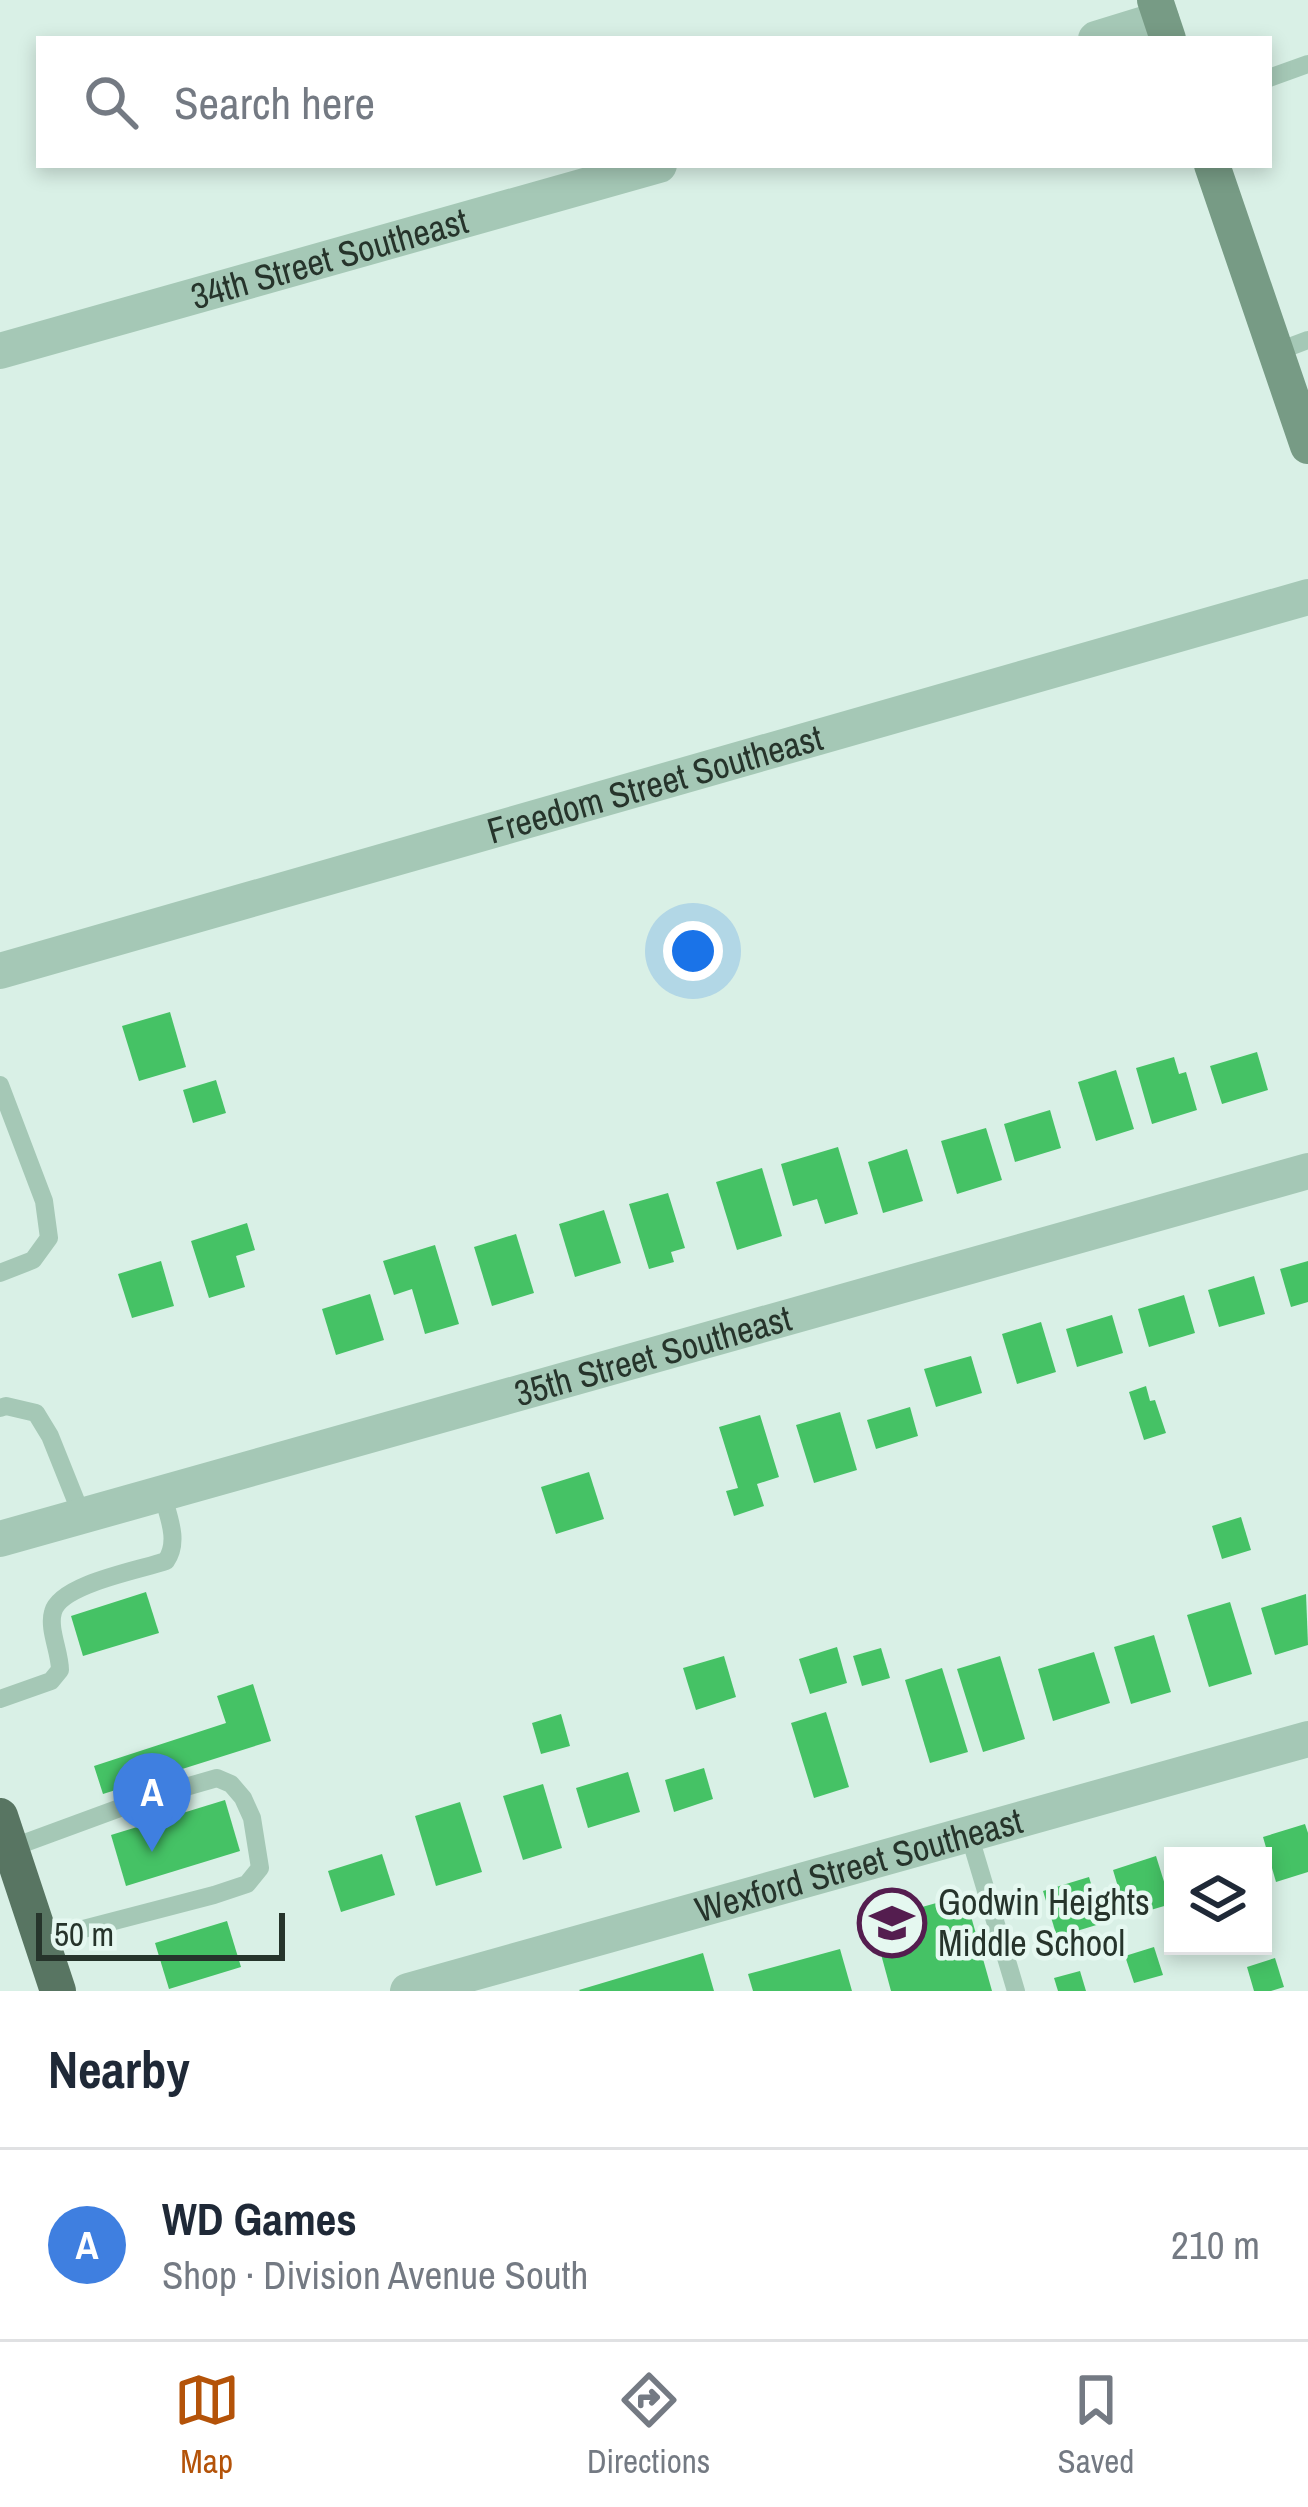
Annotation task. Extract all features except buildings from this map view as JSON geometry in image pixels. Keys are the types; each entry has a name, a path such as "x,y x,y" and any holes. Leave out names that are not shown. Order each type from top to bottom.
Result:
{"main road":[{"path":"5,1832 58,1991"}],"street":[{"path":"1106,36 1162,19"},
{"name":"34th Street Southeast","path":"0,351 648,168"},
{"path":"1213,168 1292,346 1308,446"},
{"name":"Freedom Street Southeast","path":"0,971 1308,597"},
{"name":"35th Street Southeast","path":"0,1539 1308,1171"},
{"name":"Wexford Street Southeast","path":"409,1991 1308,1739"}],"lane":[{"path":"1272,77 1308,64"},
{"path":"0,1085 44,1202 49,1238 33,1260 0,1273"},
{"path":"0,1408 37,1413 82,1516"},
{"path":"0,1699 51,1681 60,1670 52,1622 59,1600 74,1589 166,1561 172,1554 174,1542 162,1493"},
{"path":"5,1832 217,1778 231,1784 252,1818 260,1868 247,1884 41,1940"},
{"path":"969,1834 1016,1991"}],"place":[{"name":"WD Games","path":"152,1852"},
{"name":"Godwin Heights Middle School","path":"892,1923"}]}
